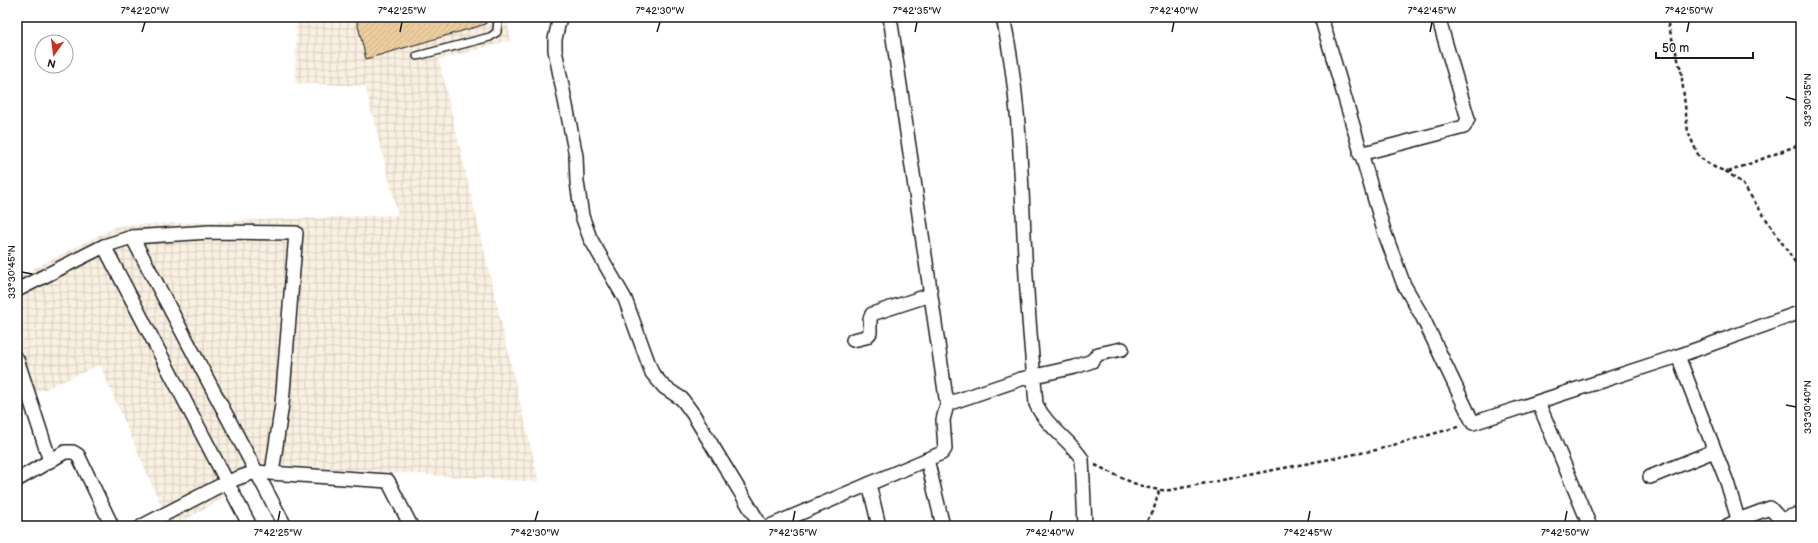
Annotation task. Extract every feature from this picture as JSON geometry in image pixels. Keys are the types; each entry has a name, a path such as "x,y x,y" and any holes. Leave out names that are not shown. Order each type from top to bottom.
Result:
{"street":[{"path":"560,17 555,38 555,50 576,156 577,182 582,216 590,238 625,299 652,373 664,386 682,399 693,414 761,526"},
{"path":"770,526 942,453 945,449 943,420 948,401 944,394 890,17"},
{"path":"1003,17 1010,48 1021,162 1026,264 1036,404 1040,414 1076,450 1082,459 1086,526"},
{"path":"1321,17 1360,154 1385,234 1404,284 1422,316 1473,423 1678,356 1801,312"},
{"path":"1360,154 1464,127 1467,124 1468,119 1438,17"},
{"path":"17,290 104,246 132,237 209,232 296,233 282,404 272,473"},
{"path":"132,237 255,472 285,526"},
{"path":"104,246 250,526"},
{"path":"853,340 866,337 870,333 870,319 872,314 930,295"},
{"path":"948,401 953,402 1021,379 1034,378 1051,372 1075,368 1092,361 1098,354 1122,349"},
{"path":"1678,356 1726,482 1733,523 1770,508 1781,520 1801,513"},
{"path":"17,359 50,461"},
{"path":"1538,402 1590,526"},
{"path":"17,480 69,451 78,455 112,526"},
{"path":"1650,477 1714,451"},
{"path":"927,459 943,526"},
{"path":"142,526 227,482 255,472 388,481 411,526"},
{"path":"869,484 879,526"}],"lane":[{"path":"417,56 490,37 497,32 498,17"}],"path":[{"path":"1666,17 1681,70 1688,132 1699,157 1714,167 1727,172 1742,183 1801,271"},
{"path":"1727,172 1801,144"},
{"path":"1082,459 1146,488 1159,491 1171,490 1376,450 1473,423"},
{"path":"1143,526 1152,512 1159,491"}],"shaded area":[{"path":"297,17 506,17 511,40 439,60 539,482 281,465 175,526 170,526 100,365 27,397 17,341 17,277 119,225 398,215 365,86 295,83"}],"building":[{"path":"356,17 484,17 486,24 366,59"}]}
